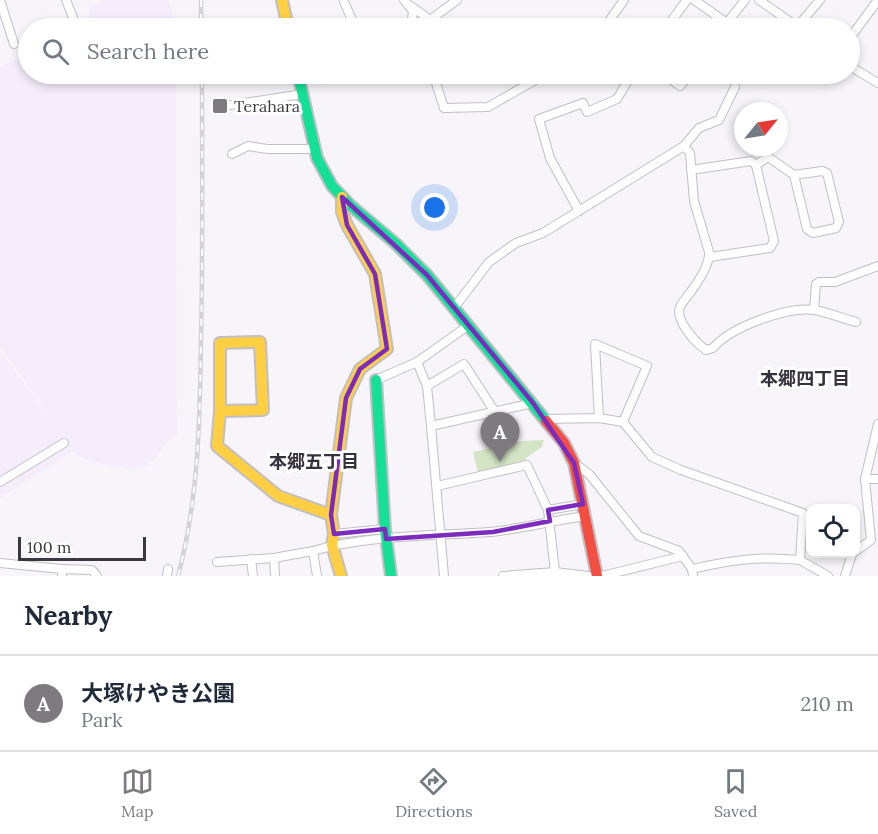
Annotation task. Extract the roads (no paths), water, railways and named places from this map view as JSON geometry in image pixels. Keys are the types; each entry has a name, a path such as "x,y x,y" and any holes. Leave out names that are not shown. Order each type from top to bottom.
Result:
{"street":[{"path":"0,0 14,44"},
{"path":"66,0 74,18"},
{"path":"282,0 286,18"},
{"path":"433,18 457,0"},
{"path":"611,18 624,0"},
{"path":"674,18 687,0"},
{"path":"694,0 715,18"},
{"path":"731,18 745,0"},
{"path":"806,18 820,0"},
{"path":"860,24 878,0"},
{"path":"762,1 785,18"},
{"path":"344,2 350,18"},
{"path":"407,3 427,18"},
{"path":"407,3 413,18"},
{"path":"860,71 876,79"},
{"path":"300,84 315,149 327,177 342,197 410,258 469,325 564,443 574,463 597,576"},
{"path":"436,84 444,108 488,107 528,84"},
{"path":"579,211 550,158 539,119 583,103 587,112 617,99 627,84"},
{"path":"454,308 489,262 516,243 543,233 579,211 684,146 699,128 719,120 735,87"},
{"path":"224,106 303,94"},
{"path":"232,154 248,146 267,149 315,149"},
{"path":"684,146 690,153 694,201 710,257 693,290 679,305 679,318 693,341 706,350 713,348 721,339 747,325 788,312 813,310 855,322"},
{"path":"756,165 768,157 794,176 807,230 813,233 836,228 839,222 827,173 822,171 794,176"},
{"path":"692,170 751,161 756,165 774,241 770,248 710,257"},
{"path":"340,576 331,514 346,398 360,369 387,349 375,274 347,225 342,212 342,197"},
{"path":"813,310 816,284 835,282 878,266"},
{"path":"391,576 385,534 376,380 417,362 469,325"},
{"path":"219,411 263,410 260,342 220,343 217,446 278,496 331,514"},
{"path":"599,418 595,344 647,366 623,422"},
{"path":"417,362 428,386 444,576"},
{"path":"428,386 464,364 495,412"},
{"path":"431,426 533,403"},
{"path":"544,419 599,418 623,422 652,457 681,470 803,513 800,560"},
{"path":"860,548 871,540 865,478 878,424"},
{"path":"0,482 63,443"},
{"path":"574,463 589,474 639,536 679,551 693,573 731,560 775,558 800,560 828,576"},
{"path":"437,486 527,465 548,510 555,572"},
{"path":"865,478 878,478"},
{"path":"548,510 583,504"},
{"path":"217,562 274,558 313,551 333,539 385,534 493,532 586,516"},
{"path":"313,551 317,576"},
{"path":"602,576 682,556"},
{"path":"274,558 275,576"},
{"path":"845,576 852,558"},
{"path":"251,559 253,576"},
{"path":"0,562 62,572 92,570 97,576"},
{"path":"503,576 555,572 588,576"}],"railway":[{"path":"201,0 201,18"},
{"path":"178,576 190,517 199,427 202,84"}],"place":[{"name":"Terahara","path":"220,106"},
{"name":"大塚けやき公園","path":"500,462"}],"district":[{"name":"本郷四丁目","path":"805,378"},
{"name":"本郷五丁目","path":"314,461"}]}
